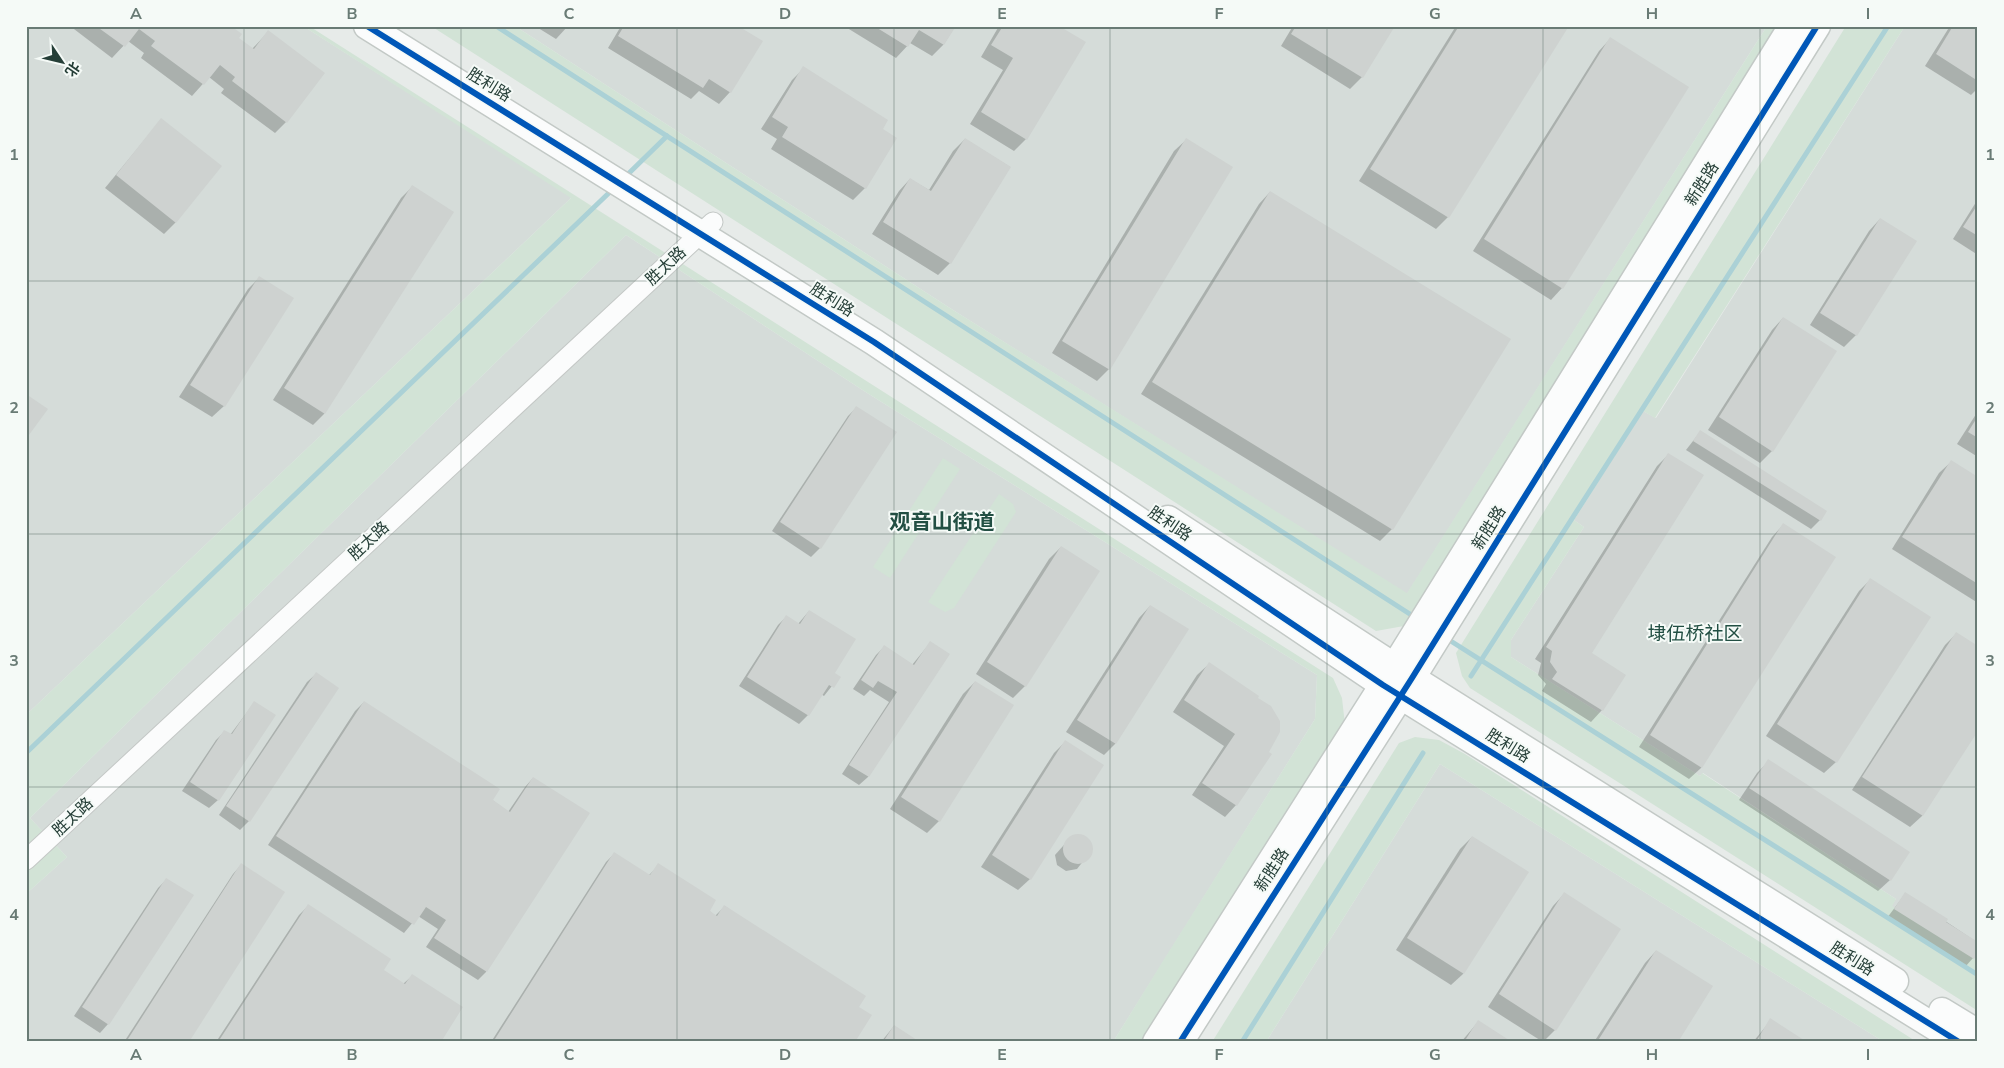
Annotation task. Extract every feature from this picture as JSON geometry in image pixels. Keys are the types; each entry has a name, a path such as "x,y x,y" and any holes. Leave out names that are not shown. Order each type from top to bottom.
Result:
{"street":[{"name":"胜利路","path":"367,26 608,165"},
{"name":"胜利路","path":"401,26 608,165 707,228 882,330 1044,438 1397,681 1959,1042"},
{"name":"新胜路","path":"1180,1042 1792,26"},
{"name":"新胜路","path":"1156,1042 1397,681 1817,26"},
{"name":"胜太路","path":"26,860 707,228"},
{"name":"胜利路","path":"1397,681 1978,1033"}],"shaded area":[{"path":"26,26 303,26 572,197 26,715"},
{"path":"515,26 1767,26 1407,594 953,310"},
{"path":"1905,26 1978,26 1978,961 1891,906 1896,899 1703,773 1700,776 1511,657 1511,640 1584,527 1574,520 1643,411 1656,418"},
{"path":"626,235 864,391 1317,675 1315,719 1113,1042 26,1042 26,894 67,857 30,818"},
{"path":"1440,764 1884,1042 1266,1042"}],"green space":[{"path":"303,26 309,26 1333,678 1342,698 1345,725 1146,1042 1113,1042 1315,719 1317,675 864,391 626,235 30,818 67,857 26,894 26,715 571,198"},
{"path":"431,26 515,26 953,310 1407,593 1767,26 1779,26 1404,626 1376,631"},
{"path":"1846,26 1905,26 1655,418 1643,411 1574,520 1584,527 1511,640 1511,657 1700,776 1702,773 1896,899 1892,906 1978,961 1978,1011 1470,688 1462,676 1456,653"},
{"path":"943,458 960,469 890,578 873,567"},
{"path":"999,494 1013,504 1016,512 954,608 945,612 928,602"},
{"path":"1415,737 1439,740 1465,754 1917,1042 1884,1042 1440,764 1266,1042 1212,1042 1399,743"}],"building":[{"path":"96,26 231,26 242,34 239,38 254,49 268,30 325,73 287,123 232,81 235,77 220,65 204,85 151,46 155,41 139,29 125,47"},
{"path":"624,26 738,26 763,41 731,93 709,79 703,88 618,36"},
{"path":"874,26 956,26 944,45 919,30 908,47"},
{"path":"1003,26 1059,26 1086,42 1027,140 981,112 1013,58 991,45"},
{"path":"1296,26 1395,26 1363,78 1291,34"},
{"path":"1459,26 1569,26 1449,218 1370,169"},
{"path":"1953,26 1978,26 1978,81 1936,54"},
{"path":"1610,37 1689,87 1563,289 1484,239"},
{"path":"803,66 888,120 883,129 897,138 866,189 782,137 788,127 772,117"},
{"path":"161,118 222,166 176,223 116,175"},
{"path":"965,138 1011,167 951,264 883,222 910,178 931,191"},
{"path":"1186,138 1233,167 1110,370 1062,341"},
{"path":"412,185 454,212 325,414 284,388"},
{"path":"1270,191 1511,339 1393,530 1152,382"},
{"path":"1978,204 1978,236 1963,227"},
{"path":"1880,218 1917,241 1857,336 1820,313"},
{"path":"259,276 294,298 225,407 190,385"},
{"path":"1783,317 1837,351 1773,452 1719,417"},
{"path":"26,394 48,409 26,439"},
{"path":"856,406 897,432 821,549 780,522"},
{"path":"1978,416 1978,438 1968,432"},
{"path":"1700,430 1827,511 1821,521 1693,441"},
{"path":"1668,453 1704,475 1592,653 1626,675 1603,711 1552,679 1557,672 1550,662 1552,651 1546,647"},
{"path":"1951,460 1978,477 1978,584 1902,537"},
{"path":"1783,523 1836,557 1702,768 1650,735"},
{"path":"1061,546 1100,571 1026,687 987,662"},
{"path":"1870,578 1931,617 1837,763 1777,724"},
{"path":"1150,605 1189,629 1116,744 1077,720"},
{"path":"809,610 856,639 835,673 841,677 834,688 829,685 809,716 747,677 786,615 800,624"},
{"path":"1956,632 1978,646 1978,731 1923,816 1862,777"},
{"path":"930,641 950,654 869,777 849,765 897,692 878,681 873,688 861,680 884,645 914,665"},
{"path":"1209,662 1259,696 1258,698 1271,706 1280,721 1280,732 1269,752 1272,754 1237,806 1202,783 1235,734 1184,700"},
{"path":"316,672 339,688 250,822 226,806"},
{"path":"975,681 1014,705 940,822 901,797"},
{"path":"254,701 276,715 219,801 190,782 224,730 232,734"},
{"path":"364,701 500,789 493,800 510,812 533,777 590,813 487,972 434,938 446,920 426,907 414,925 276,836"},
{"path":"1065,740 1104,765 1031,880 992,855"},
{"path":"1768,759 1910,852 1891,881 1749,788"},
{"path":"1078,834 1084,835 1092,843 1092,855 1084,863 1078,864 1072,863 1064,855 1063,849 1064,843 1072,835"},
{"path":"1472,836 1529,872 1464,974 1407,938"},
{"path":"614,852 650,875 658,863 716,900 710,911 717,916 724,905 866,996 859,1007 872,1015 855,1042 493,1042"},
{"path":"241,863 285,892 189,1042 126,1042"},
{"path":"166,878 194,895 109,1025 82,1007"},
{"path":"1564,892 1621,929 1556,1031 1499,994"},
{"path":"1905,892 1948,919 1946,922 1978,942 1978,954 1974,959 1894,909"},
{"path":"308,904 391,959 384,970 405,984 412,974 463,1007 441,1042 218,1042"},
{"path":"1656,950 1713,986 1678,1042 1597,1042"},
{"path":"1770,1018 1807,1042 1756,1042"},
{"path":"1478,1020 1512,1042 1464,1042"},
{"path":"894,1025 920,1042 883,1042"}],"waterway":[{"path":"496,26 1416,618"},
{"path":"1471,676 1888,26"},
{"path":"624,178 667,136"},
{"path":"26,753 613,189"},
{"path":"1446,638 1978,975"},
{"path":"1242,1042 1423,753"}],"cycle path":[{"path":"367,26 874,342 1383,685 1959,1042"},
{"path":"1180,1042 1412,678 1817,26"}],"district":[{"name":"观音山街道","path":"942,522"},
{"name":"埭伍桥社区","path":"1695,634"}]}
